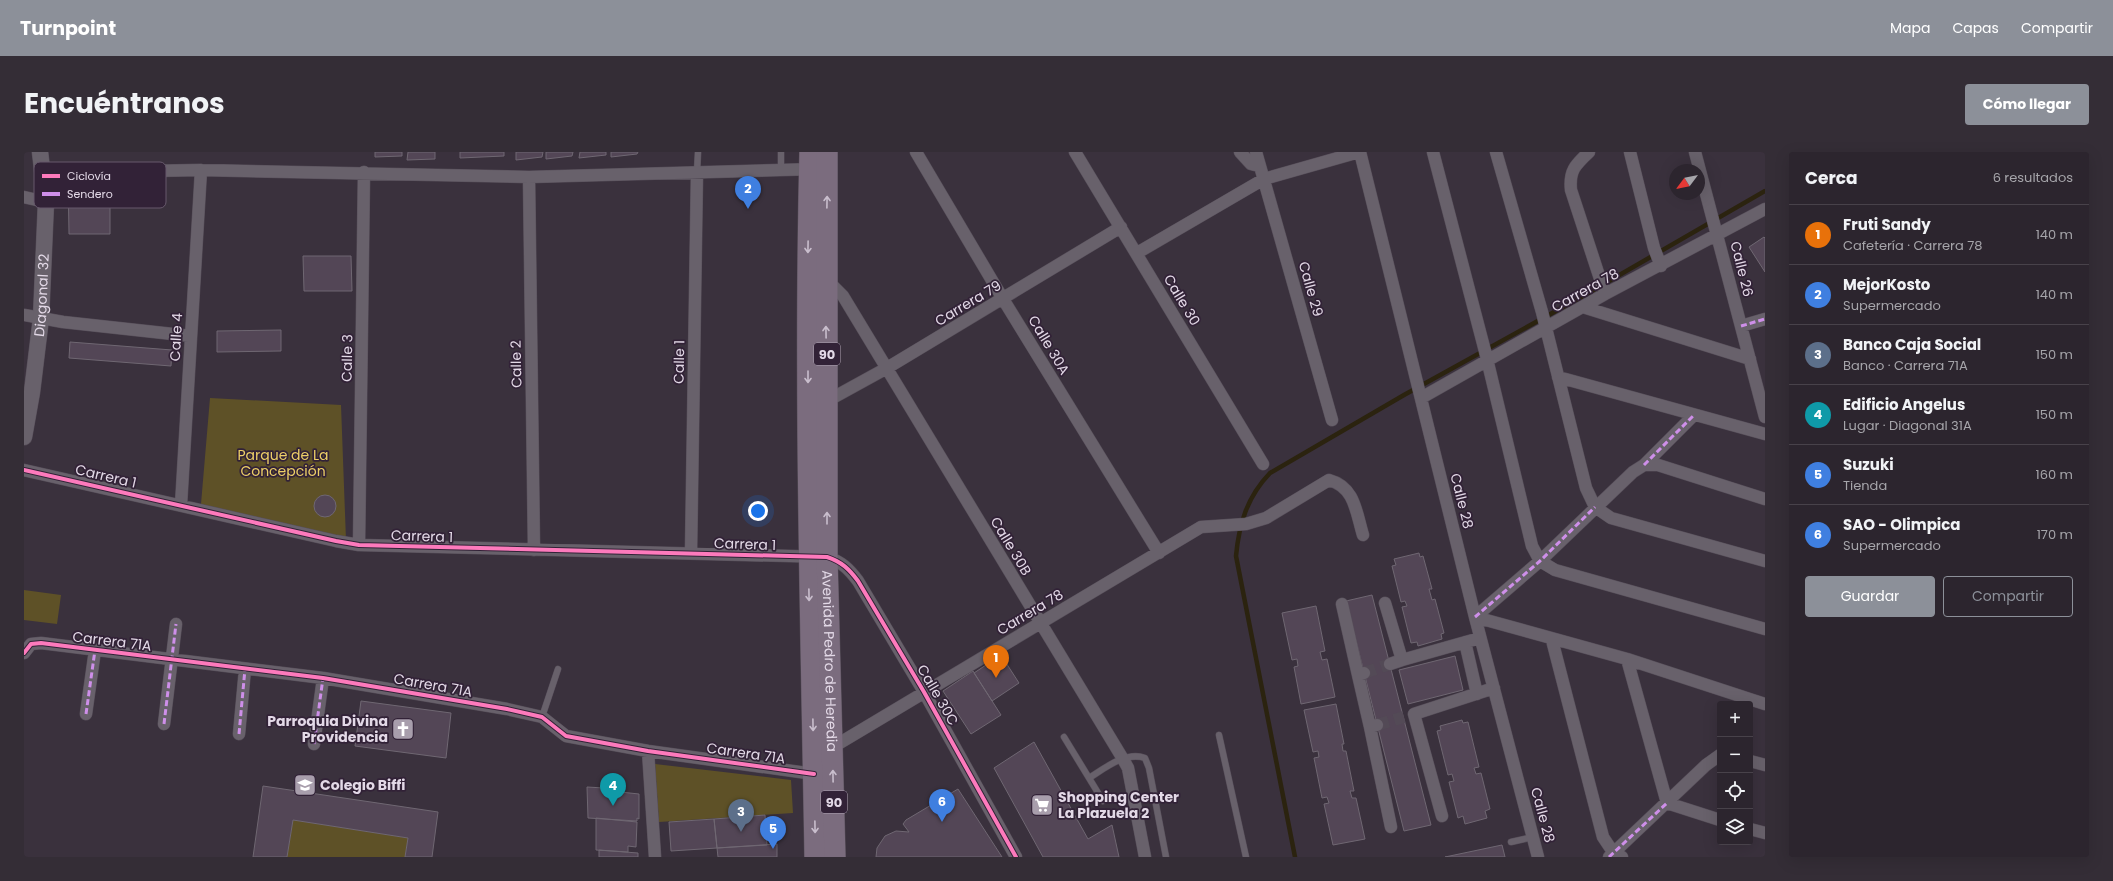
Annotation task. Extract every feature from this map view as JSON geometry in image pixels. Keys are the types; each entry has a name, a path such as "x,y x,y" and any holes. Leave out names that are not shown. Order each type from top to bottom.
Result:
{"highway":[{"name":"Avenida Pedro de Heredia","path":"816,857 814,774 818,557 818,160"},
{"name":"Avenida Pedro de Heredia","path":"817,284 828,400 818,557 833,747 835,857"}],"street":[{"name":"Diagonal 32","path":"40,152 41,162"},
{"name":"Calle 30A","path":"916,152 1003,299 1159,553"},
{"name":"Calle 30","path":"1075,152 1263,464"},
{"path":"1240,152 1251,164 1259,166"},
{"name":"Calle 29","path":"1256,152 1332,420"},
{"path":"1136,253 1264,179 1360,152"},
{"name":"Calle 28","path":"1360,152 1414,376 1421,396 1480,638 1538,857"},
{"path":"1433,152 1487,358 1532,546 1540,561 1555,570 1765,629"},
{"path":"1496,152 1544,322 1586,488 1595,507 1611,518 1765,561"},
{"path":"1588,152 1577,164 1570,177 1571,190 1604,292"},
{"path":"1630,152 1654,248 1660,262"},
{"name":"Calle 26","path":"1695,152 1717,230 1765,417"},
{"path":"166,171 364,172 529,177 781,170 818,160"},
{"name":"Calle 4","path":"182,505 202,170"},
{"name":"Calle 3","path":"359,545 364,172"},
{"name":"Calle 1","path":"691,553 697,172"},
{"name":"Calle 2","path":"529,177 534,550"},
{"path":"24,197 34,199"},
{"name":"Diagonal 32","path":"24,437 32,392 41,318 46,208"},
{"name":"Carrera 78","path":"1421,396 1487,358 1544,322 1583,307 1604,292 1717,230 1765,209"},
{"name":"Carrera 79","path":"828,400 887,368 1121,227"},
{"name":"Calle 30B","path":"817,284 833,286 843,296 1123,759 1128,768 1145,857"},
{"path":"1583,307 1750,359"},
{"path":"24,315 63,322 192,336"},
{"path":"1741,326 1765,319"},
{"path":"1558,377 1765,434"},
{"path":"1475,616 1540,561 1595,507 1633,472 1644,465 1694,414"},
{"path":"1644,465 1658,465 1765,499"},
{"name":"Carrera 1","path":"24,470 359,545 818,557"},
{"name":"Carrera 78","path":"833,747 1206,526 1243,524 1266,518 1329,480 1339,483 1349,492 1363,535"},
{"name":"Calle 30C","path":"818,557 839,561 849,569 924,692 1016,857"},
{"path":"1385,603 1402,660"},
{"path":"1342,604 1374,726 1392,827"},
{"path":"1475,616 1552,640 1627,659 1765,704"},
{"path":"164,724 176,624"},
{"path":"1390,664 1480,638"},
{"path":"1552,640 1603,837 1615,855 1706,765 1717,757"},
{"path":"1465,642 1477,694"},
{"name":"Carrera 71A","path":"24,654 30,644 41,643 323,678 507,709 542,717 566,736 648,751 814,774"},
{"path":"86,714 95,650"},
{"path":"1627,659 1667,803"},
{"path":"239,734 245,669"},
{"path":"314,744 323,678"},
{"path":"1442,816 1409,716 1494,688"},
{"path":"648,751 655,857"},
{"path":"1753,761 1765,765"},
{"path":"1667,803 1717,819"},
{"path":"1753,830 1765,833"}],"lane":[{"path":"697,172 698,152"},
{"path":"781,152 781,170"},
{"path":"542,717 558,669"},
{"path":"1219,735 1246,857"},
{"path":"1064,737 1103,801"},
{"path":"1089,778 1123,759 1137,755 1145,758 1150,768 1166,857"},
{"path":"1511,842 1533,837"}],"green space":[{"name":"Parque de La Concepción","path":"210,398 341,405 346,540 201,504"},
{"path":"24,590 61,595 57,624 24,620"},
{"path":"655,764 791,780 793,813 659,822"},
{"path":"293,820 408,838 405,857 287,857"}],"building":[{"path":"375,152 402,152 402,156 375,157"},
{"path":"408,152 435,152 435,159 407,160"},
{"path":"460,152 504,152 504,156 460,158"},
{"path":"516,152 543,152 542,157 516,160"},
{"path":"546,152 573,152 572,156 546,159"},
{"path":"580,152 606,152 606,155 579,158"},
{"path":"611,152 638,152 637,154 611,157"},
{"path":"69,208 110,208 110,234 69,234"},
{"path":"1764,237 1765,238 1765,272 1749,247"},
{"path":"303,256 351,256 352,291 304,291"},
{"path":"281,330 281,351 217,352 217,331"},
{"path":"70,342 172,350 171,366 69,358"},
{"path":"325,495 333,498 336,506 333,514 325,517 317,514 314,506 317,498"},
{"path":"1419,553 1420,557 1423,556 1432,589 1429,589 1432,600 1435,599 1444,633 1441,634 1442,639 1418,646 1417,642 1411,643 1402,607 1407,606 1405,601 1401,602 1392,566 1396,565 1394,559"},
{"path":"1372,595 1431,825 1404,831 1346,601"},
{"path":"1316,606 1325,651 1320,652 1322,660 1327,659 1335,697 1301,704 1294,667 1298,666 1297,659 1292,660 1282,613"},
{"path":"1001,655 1019,683 992,701 974,673"},
{"path":"1455,656 1463,690 1408,704 1399,670"},
{"path":"973,671 1001,715 971,734 943,691"},
{"name":"Parroquia Divina Providencia","path":"361,701 451,713 446,758 355,746"},
{"path":"1336,704 1344,744 1342,744 1343,751 1346,751 1354,791 1350,791 1352,798 1356,798 1365,839 1333,845 1324,804 1329,803 1327,797 1322,798 1314,758 1319,757 1318,751 1313,752 1304,710"},
{"path":"1462,720 1463,723 1468,722 1479,767 1474,768 1476,774 1481,773 1490,809 1485,811 1487,818 1465,824 1463,816 1458,818 1449,782 1454,781 1452,774 1448,775 1437,731 1441,730 1440,726"},
{"name":"Shopping Center La Plazuela 2","path":"1034,742 1088,839 1112,825 1119,857 1043,857 994,768"},
{"path":"263,786 438,812 432,857 405,857 408,838 293,820 287,857 253,857"},
{"path":"587,787 604,788 604,794 611,794 611,791 639,794 639,819 637,818 637,821 588,818"},
{"path":"958,789 1002,857 876,857 877,848 885,836 896,831 909,832 903,824 906,820"},
{"path":"765,815 767,845 717,848 714,819"},
{"path":"596,818 637,822 636,847 628,846 628,852 596,850"},
{"path":"714,819 717,848 671,851 669,822"},
{"path":"777,844 777,857 718,857 717,848"},
{"path":"1502,845 1505,857 1445,857"},
{"path":"599,850 638,853 638,857 599,857"}],"waterway":[{"path":"1295,857 1236,556 1242,522 1250,501 1262,482 1270,473 1404,395 1583,296 1765,191"}],"tunnel":[{"path":"1364,673 1390,664"},
{"path":"1377,725 1404,717"}],"marked path":[{"path":"1741,326 1765,319"},
{"path":"1644,465 1694,415"},
{"path":"1475,617 1540,561 1595,507"},
{"path":"164,724 176,624"},
{"path":"86,714 95,650"},
{"path":"239,734 245,669"},
{"path":"314,744 323,678"},
{"path":"1609,857 1667,803"}],"cycle path":[{"path":"24,470 359,545 827,557 845,566 858,581 924,692 1016,857"},
{"path":"24,653 31,644 41,643 323,678 507,709 542,717 566,736 648,751 814,774"}],"place":[{"name":"MejorKosto","path":"748,209"},
{"name":"Fruti Sandy","path":"996,678"},
{"name":"Parroquia Divina Providencia","path":"403,729"},
{"name":"Colegio Biffi","path":"305,785"},
{"name":"Shopping Center La Plazuela 2","path":"1042,805"},
{"name":"Edificio Angelus","path":"613,806"},
{"name":"SAO - Olimpica","path":"942,822"},
{"name":"Banco Caja Social","path":"741,832"},
{"name":"Suzuki","path":"773,849"}]}
